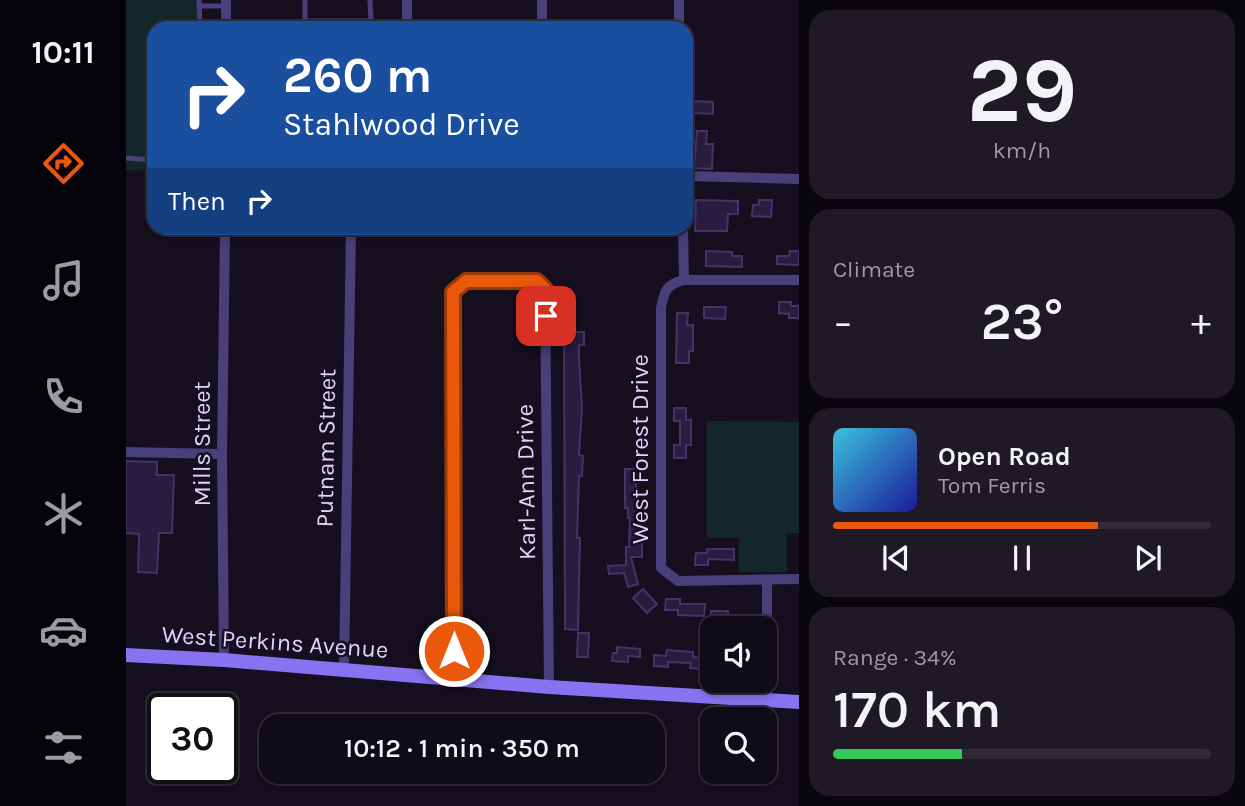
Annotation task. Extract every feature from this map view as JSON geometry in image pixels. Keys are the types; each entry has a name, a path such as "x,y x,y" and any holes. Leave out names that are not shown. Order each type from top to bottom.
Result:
{"main road":[{"name":"West Perkins Avenue","path":"126,655 224,660 549,687 799,702"}],"street":[{"path":"407,0 407,21"},
{"path":"542,0 542,21"},
{"path":"679,0 679,21"},
{"path":"226,3 226,21"},
{"path":"693,176 799,179"},
{"name":"Mills Street","path":"224,660 222,454 225,235"},
{"name":"Putnam Street","path":"344,670 351,235"},
{"path":"683,235 684,280 799,280"},
{"name":"West Forest Drive","path":"684,280 674,282 665,290 661,308 661,568 678,581 767,580"},
{"name":"Karl-Ann Drive","path":"454,679 453,292 466,281 537,281 545,289 549,687"},
{"path":"126,452 222,454"},
{"path":"767,700 767,580 799,579"}],"lane":[{"path":"304,0 305,21 370,21 370,0"},
{"path":"200,21 199,3 226,3"},
{"path":"126,158 147,160"}],"green space":[{"path":"126,0 199,0 199,21 147,21 147,171 126,170"},
{"path":"707,421 799,422 799,533 787,533 787,572 739,572 739,538 707,538"}],"building":[{"path":"694,101 713,102 713,114 694,113"},
{"path":"697,131 707,131 706,144 713,144 712,169 694,168"},
{"path":"696,200 738,201 738,214 728,214 727,231 695,231"},
{"path":"759,200 772,200 771,217 752,216 753,205 759,205"},
{"path":"706,251 732,252 732,256 742,256 742,267 706,266"},
{"path":"790,251 799,251 799,265 777,264 777,256 789,256"},
{"path":"779,302 791,302 791,306 799,306 799,318 789,318 789,314 779,313"},
{"path":"704,307 726,307 725,319 704,318"},
{"path":"677,313 688,313 687,325 693,325 693,351 689,351 689,363 676,363"},
{"path":"564,332 584,332 584,345 579,345 582,408 579,455 583,456 582,476 579,476 577,538 580,538 578,630 565,629"},
{"path":"674,408 686,408 686,420 691,420 691,445 686,445 686,458 674,458 674,445 680,445 680,421 674,421"},
{"path":"126,461 157,462 157,475 174,475 172,533 159,533 157,573 138,572 139,534 126,533"},
{"path":"625,469 641,469 641,482 636,482 636,506 642,506 642,557 631,557 638,584 628,587 624,573 609,574 608,566 626,565 630,518 628,508 625,508"},
{"path":"707,549 734,549 734,560 708,559 708,565 695,565 696,553 707,553"},
{"path":"643,589 657,604 647,613 633,598"},
{"path":"666,599 680,599 680,604 705,604 704,616 678,615 678,610 665,610"},
{"path":"711,611 728,611 728,616 711,616"},
{"path":"578,633 589,633 588,657 577,657"},
{"path":"617,647 640,649 640,657 628,656 628,662 612,661"},
{"path":"667,650 693,652 693,657 700,658 700,669 690,668 691,663 668,662 668,667 654,666 654,655 666,656"}],"route":[{"path":"454,651 453,292 466,281 537,281 545,289 546,316"}]}
